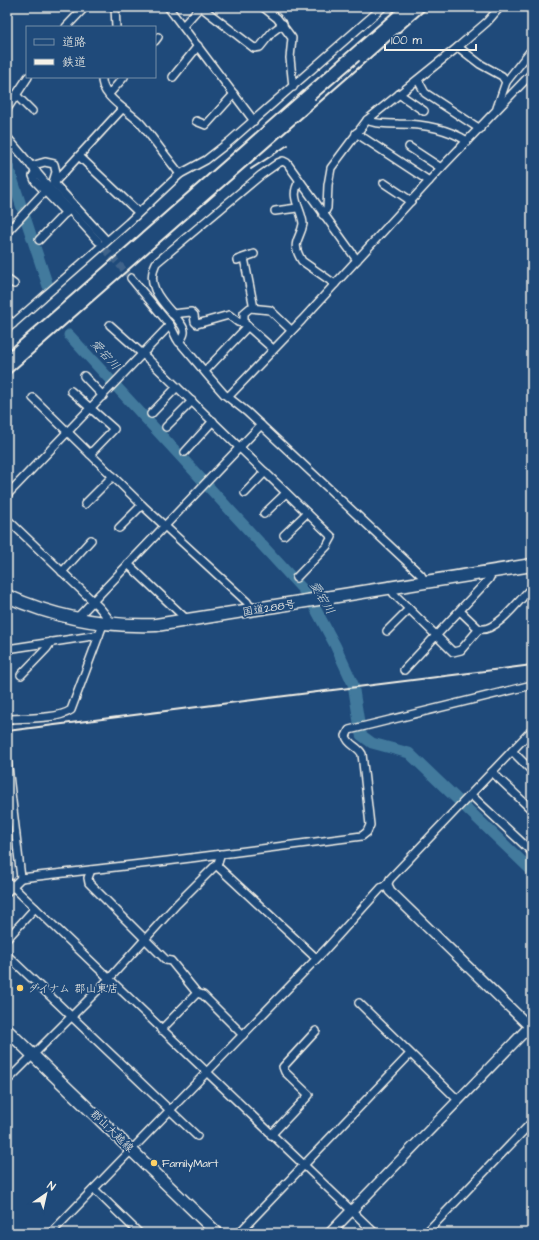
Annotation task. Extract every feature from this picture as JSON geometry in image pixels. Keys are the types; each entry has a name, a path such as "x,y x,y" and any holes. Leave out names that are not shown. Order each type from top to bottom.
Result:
{"highway":[{"name":"国道288号","path":"7,596 36,608 77,618 108,623 142,625 186,621 532,565"}],"main road":[{"name":"郡山大越線","path":"7,1030 217,1233"}],"street":[{"path":"67,26 85,7"},
{"path":"115,7 116,26"},
{"path":"168,7 184,26 254,121"},
{"path":"184,26 201,7 254,48 260,47 272,32 283,24"},
{"path":"263,7 283,24 292,38 290,58 293,87"},
{"path":"7,329 98,245 107,241 180,174 206,160 254,121 383,7"},
{"path":"323,214 327,208 328,185 331,168 367,120 488,22 500,7"},
{"path":"173,77 198,46"},
{"path":"458,47 480,64 502,76 506,82"},
{"path":"496,110 506,82 532,50"},
{"path":"229,396 441,168 532,73"},
{"path":"7,109 27,78"},
{"path":"102,78 109,94 122,109 142,124 180,174"},
{"path":"109,94 123,78"},
{"path":"418,80 425,93 480,129"},
{"path":"196,121 206,125 234,94"},
{"path":"399,94 424,111"},
{"path":"16,95 32,111"},
{"path":"7,232 50,186 80,157 122,109"},
{"path":"367,120 378,123 427,126 451,133 467,141"},
{"path":"356,133 429,181"},
{"path":"7,137 33,169 107,241"},
{"path":"409,147 441,168"},
{"path":"80,157 138,212"},
{"path":"33,169 45,162 54,164 56,172 50,186"},
{"path":"179,342 184,331 156,292 151,281 152,273 159,260 278,162 285,162 357,260"},
{"path":"299,182 295,190 297,208 303,224 296,242 300,257 302,261 334,284"},
{"path":"384,183 411,201"},
{"path":"50,186 66,212 98,245"},
{"path":"50,186 98,245"},
{"path":"275,211 297,208"},
{"path":"40,240 66,212"},
{"path":"237,260 254,254"},
{"path":"244,258 254,308"},
{"path":"132,278 170,325 179,342 205,372 421,575 425,582"},
{"path":"7,279 14,284"},
{"path":"246,324 244,313 250,308 270,310 291,330"},
{"path":"172,314 191,312 194,315 195,322 198,324 229,315 238,322 246,324 273,349"},
{"path":"7,318 13,324"},
{"path":"110,324 213,421 332,539 296,578"},
{"path":"205,372 246,324"},
{"path":"7,495 170,325"},
{"path":"84,376 103,396"},
{"path":"151,414 177,387"},
{"path":"71,391 114,429 90,454"},
{"path":"33,398 165,527 247,602 252,610"},
{"path":"166,427 192,401"},
{"path":"185,452 213,421"},
{"path":"77,618 261,425"},
{"path":"245,493 265,472"},
{"path":"85,504 113,476"},
{"path":"264,514 286,493"},
{"path":"119,528 142,505"},
{"path":"284,535 307,513"},
{"path":"7,519 92,601 108,623 99,634 71,710 66,713 56,715 11,719"},
{"path":"62,572 91,540"},
{"path":"128,564 183,616 186,621"},
{"path":"404,670 489,580 493,571"},
{"path":"460,611 479,629 488,629 501,620 532,587"},
{"path":"390,588 394,594 451,651 456,653 461,650 479,629"},
{"path":"387,632 409,609"},
{"path":"7,650 99,634"},
{"path":"21,675 51,642"},
{"path":"375,1233 351,1212 35,908 9,887 21,878 357,837 365,834 370,824 362,754 360,750 347,741 346,736 349,730 532,685"},
{"path":"51,1233 243,1035 381,888 387,885 390,879 532,730"},
{"path":"512,752 532,771"},
{"path":"7,758 21,878"},
{"path":"492,772 532,810"},
{"path":"471,795 532,852"},
{"path":"7,1081 109,979 216,865 221,858 221,854"},
{"path":"216,865 316,958"},
{"path":"91,870 88,878 89,883 166,960 171,961 197,993 203,995 243,1035"},
{"path":"330,1233 458,1100 531,1028 390,891 387,885"},
{"path":"7,939 35,908"},
{"path":"7,955 197,1136"},
{"path":"161,1030 197,993"},
{"path":"359,1003 458,1100"},
{"path":"271,1135 309,1095 285,1072 283,1068 316,1031"},
{"path":"239,1233 267,1206 270,1199 410,1054"},
{"path":"426,1233 532,1122"},
{"path":"94,1189 139,1233"}],"waterway":[{"name":"愛宕川","path":"7,163 48,286"},
{"name":"愛宕川","path":"69,335 308,595 335,645 353,684 361,735 372,743 409,753 532,871"}],"tunnel":[{"path":"98,241 131,278"}],"railway":[{"path":"7,352 399,7"},
{"path":"7,376 428,7"},
{"path":"315,99 359,61"},
{"path":"251,169 288,145"},
{"path":"7,731 532,665"}],"place":[{"name":"ダイナム 郡山東店","path":"20,988"},
{"name":"FamilyMart","path":"154,1163"}]}
